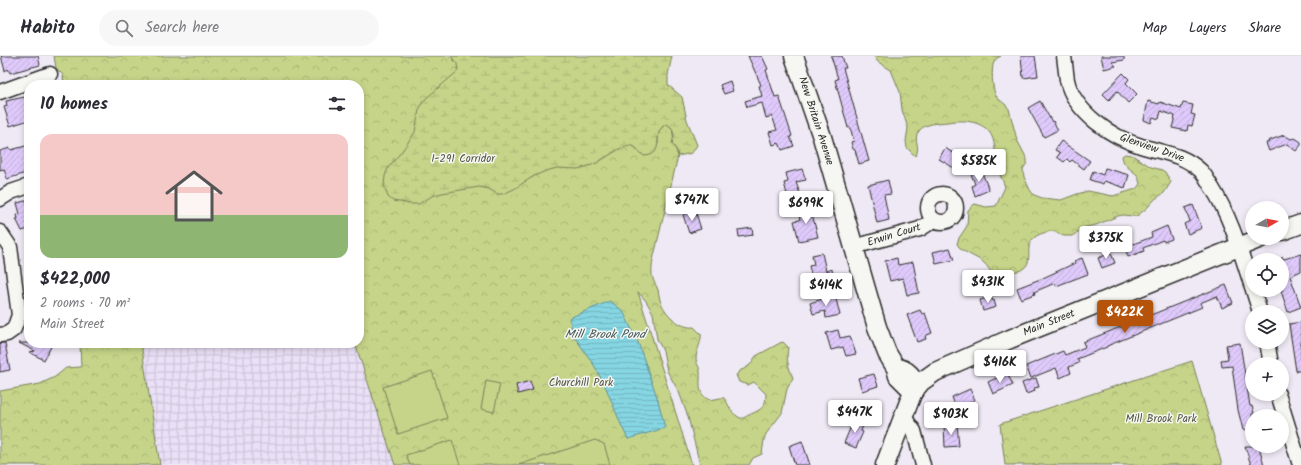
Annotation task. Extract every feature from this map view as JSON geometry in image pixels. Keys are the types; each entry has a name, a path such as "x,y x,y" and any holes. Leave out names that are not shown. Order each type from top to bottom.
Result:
{"main road":[{"name":"New Britain Avenue","path":"794,56 822,137 853,247 886,353 896,368 905,370 915,380 916,388"},
{"path":"1289,228 1301,224"},
{"name":"Main Street","path":"885,465 916,388 935,372 1010,339 1245,244"}],"street":[{"name":"Glenview Drive","path":"1064,56 1067,81 1074,98 1096,123 1114,135 1139,146 1169,153 1188,160 1202,172 1217,195 1226,214 1245,265"},
{"path":"33,80 50,74"},
{"path":"0,92 24,83"},
{"path":"0,199 11,192 24,188"},
{"name":"Erwin Court","path":"853,247 920,229 934,220"},
{"path":"0,232 10,247 19,314 14,329 7,334 0,335"},
{"path":"1280,401 1300,465"},
{"path":"904,417 914,432 923,465"}],"shaded area":[{"path":"142,348 357,348 395,465 160,465"}],"green space":[{"path":"54,56 565,56 598,162 619,149 633,145 641,154 658,144 659,132 664,126 667,124 672,128 678,156 653,260 652,274 662,305 669,315 678,323 689,327 694,327 701,334 696,359 700,370 701,393 710,400 724,398 733,412 741,418 758,411 764,405 766,394 754,382 748,385 739,382 736,375 750,365 756,356 780,343 783,342 788,347 787,356 793,378 787,389 782,413 766,434 762,454 753,458 749,465 700,465 688,417 679,392 667,371 663,351 657,339 653,313 646,301 638,292 692,465 395,465 357,348 364,348 364,80 64,80 63,75 56,68"},
{"name":"I-291 Corridor","path":"451,56 672,56 668,75 668,85 682,97 687,120 697,145 692,153 678,156 676,149 672,144 674,135 672,128 667,124 662,127 659,132 657,147 655,152 651,155 644,156 635,147 630,145 619,149 595,164 578,169 557,168 546,171 534,176 503,194 497,194 489,189 479,187 442,193 432,196 419,204 393,201 388,197 384,185 388,168 415,132 419,110 423,101 458,71 457,64"},
{"path":"874,56 1001,56 995,60 993,65 992,74 994,89 997,98 1009,109 1017,140 1027,159 1027,163 1023,169 1024,177 1034,195 1042,198 1061,200 1088,191 1113,196 1136,189 1140,184 1138,176 1124,163 1122,156 1125,154 1132,155 1151,167 1162,170 1171,182 1164,193 1155,199 1137,216 1118,216 1096,225 1086,227 1072,236 1064,236 1052,231 1041,234 1034,238 1030,243 1029,259 1024,268 1004,276 995,276 983,262 965,252 957,244 967,226 968,210 975,204 986,207 996,206 1005,187 997,167 994,142 990,133 986,128 968,121 954,121 928,125 922,128 917,134 918,150 915,156 907,148 906,141 908,128 902,110 900,92 891,70 878,62"},
{"path":"80,348 142,348 160,465 0,465 0,391 40,384 55,377 66,368 81,367"},
{"name":"Mill Brook Park","path":"1192,361 1222,465 1005,465 1000,424"},
{"path":"432,371 447,418 398,434 383,387"},
{"path":"486,381 500,384 494,412 481,409"},
{"path":"452,440 460,465 410,465 406,455"},
{"path":"595,440 604,444 610,465 518,465"}],"water":[{"name":"Mill Brook Pond","path":"610,301 623,311 639,345 658,400 665,428 628,439 606,388 594,365 574,336 569,318"}],"building":[{"path":"1,56 38,56 40,65 10,73 8,69 5,71"},
{"path":"748,56 762,56 768,69 766,70 775,97 779,96 792,136 790,137 794,146 782,150 779,143 773,145 769,132 777,130 772,116 766,118 762,103 747,107 745,101 762,96 759,86 761,85"},
{"path":"831,56 842,56 846,68 843,68 869,161 859,164 855,150 853,149 851,142 854,141 850,127 848,128 835,80 838,79"},
{"path":"1021,56 1035,56 1038,76 1023,78"},
{"path":"1101,56 1124,56 1124,60 1112,62 1116,66 1104,69"},
{"path":"1123,73 1129,79 1126,83 1137,94 1128,103 1117,91 1109,100 1103,94"},
{"path":"730,81 733,91 724,94 720,85"},
{"path":"24,97 24,122 10,126 4,107 7,106 6,101"},
{"path":"1040,101 1058,130 1044,137 1028,108"},
{"path":"1148,101 1159,104 1160,102 1181,109 1183,103 1193,105 1191,114 1195,115 1192,126 1188,125 1187,131 1172,128 1175,116 1161,111 1159,119 1153,117 1151,123 1144,120"},
{"path":"1284,135 1291,139 1295,138 1301,142 1301,145 1296,151 1287,144 1269,151 1266,143"},
{"path":"1061,141 1090,161 1084,169 1072,160 1070,162 1067,159 1064,162 1057,157 1060,153 1055,150"},
{"path":"24,146 24,174 7,179 4,169 0,170 0,151 10,148 11,150"},
{"path":"945,148 965,160 959,171 939,159"},
{"path":"1105,168 1129,175 1125,188 1104,181 1103,184 1090,180 1093,171 1103,175"},
{"path":"802,169 806,180 796,182 800,194 788,198 784,183 788,182 786,173"},
{"path":"981,170 989,190 975,196 972,186 975,184 971,174"},
{"path":"888,180 891,194 884,195 889,220 877,223 868,185"},
{"path":"24,201 24,230 22,231 16,219 18,219 17,215 20,214 17,203"},
{"path":"1193,205 1202,228 1188,234 1184,224 1190,221 1185,208"},
{"path":"810,206 818,237 799,241 794,221 800,220 798,210"},
{"path":"695,210 701,229 689,233 683,215"},
{"path":"1167,226 1172,239 1164,242 1163,240 1143,248 1144,251 1128,257 1125,247 1152,237 1151,233"},
{"path":"752,228 753,235 739,237 738,230"},
{"path":"950,248 954,260 936,264 933,252"},
{"path":"822,253 826,271 832,269 833,277 813,282 809,266 814,265 812,255"},
{"path":"1111,253 1115,263 1102,268 1098,258"},
{"path":"1301,254 1301,271 1290,276 1301,307 1289,312 1289,305 1286,305 1283,297 1289,297 1289,258"},
{"path":"897,258 898,265 913,262 919,293 907,295 903,278 890,281 885,261"},
{"path":"1082,258 1088,274 1056,286 1055,283 1034,292 1035,294 1021,299 1017,288 1043,278 1075,263 1074,261"},
{"path":"1226,285 1233,303 1222,308 1217,296 1200,303 1202,307 1077,359 1079,363 1069,367 1071,373 1060,378 1056,368 1031,378 1026,366 1063,351 1065,355 1085,347 1083,342"},
{"path":"835,295 840,315 826,318 825,311 813,314 810,303"},
{"path":"991,297 993,301 994,300 996,307 983,311 980,300"},
{"path":"920,310 922,314 925,313 932,333 925,336 926,339 917,342 907,315"},
{"path":"1301,322 1301,371 1296,371 1289,324"},
{"path":"838,330 840,338 850,336 856,354 846,356 843,347 831,350 826,333"},
{"path":"0,343 5,343 10,370 0,372"},
{"path":"1240,343 1245,374 1245,401 1249,401 1250,406 1252,406 1253,409 1245,409 1245,430 1243,430 1238,410 1232,366 1222,367 1221,360 1228,359 1226,345"},
{"path":"29,348 50,348 44,360 29,352 35,351"},
{"path":"1007,373 1013,385 993,394 988,382"},
{"path":"874,374 878,386 862,391 858,378"},
{"path":"1036,378 1039,387 1034,388 1035,391 1026,394 1022,383"},
{"path":"530,381 533,390 518,394 516,385"},
{"path":"970,389 975,400 956,408 952,397"},
{"path":"854,419 864,423 861,431 863,432 856,448 844,443"},
{"path":"957,424 959,446 945,447 944,425"},
{"path":"802,441 810,465 795,465 789,446"},
{"path":"1247,453 1261,453 1264,465 1251,465"}],"park label":[{"name":"Churchill Park","path":"581,383"}]}
